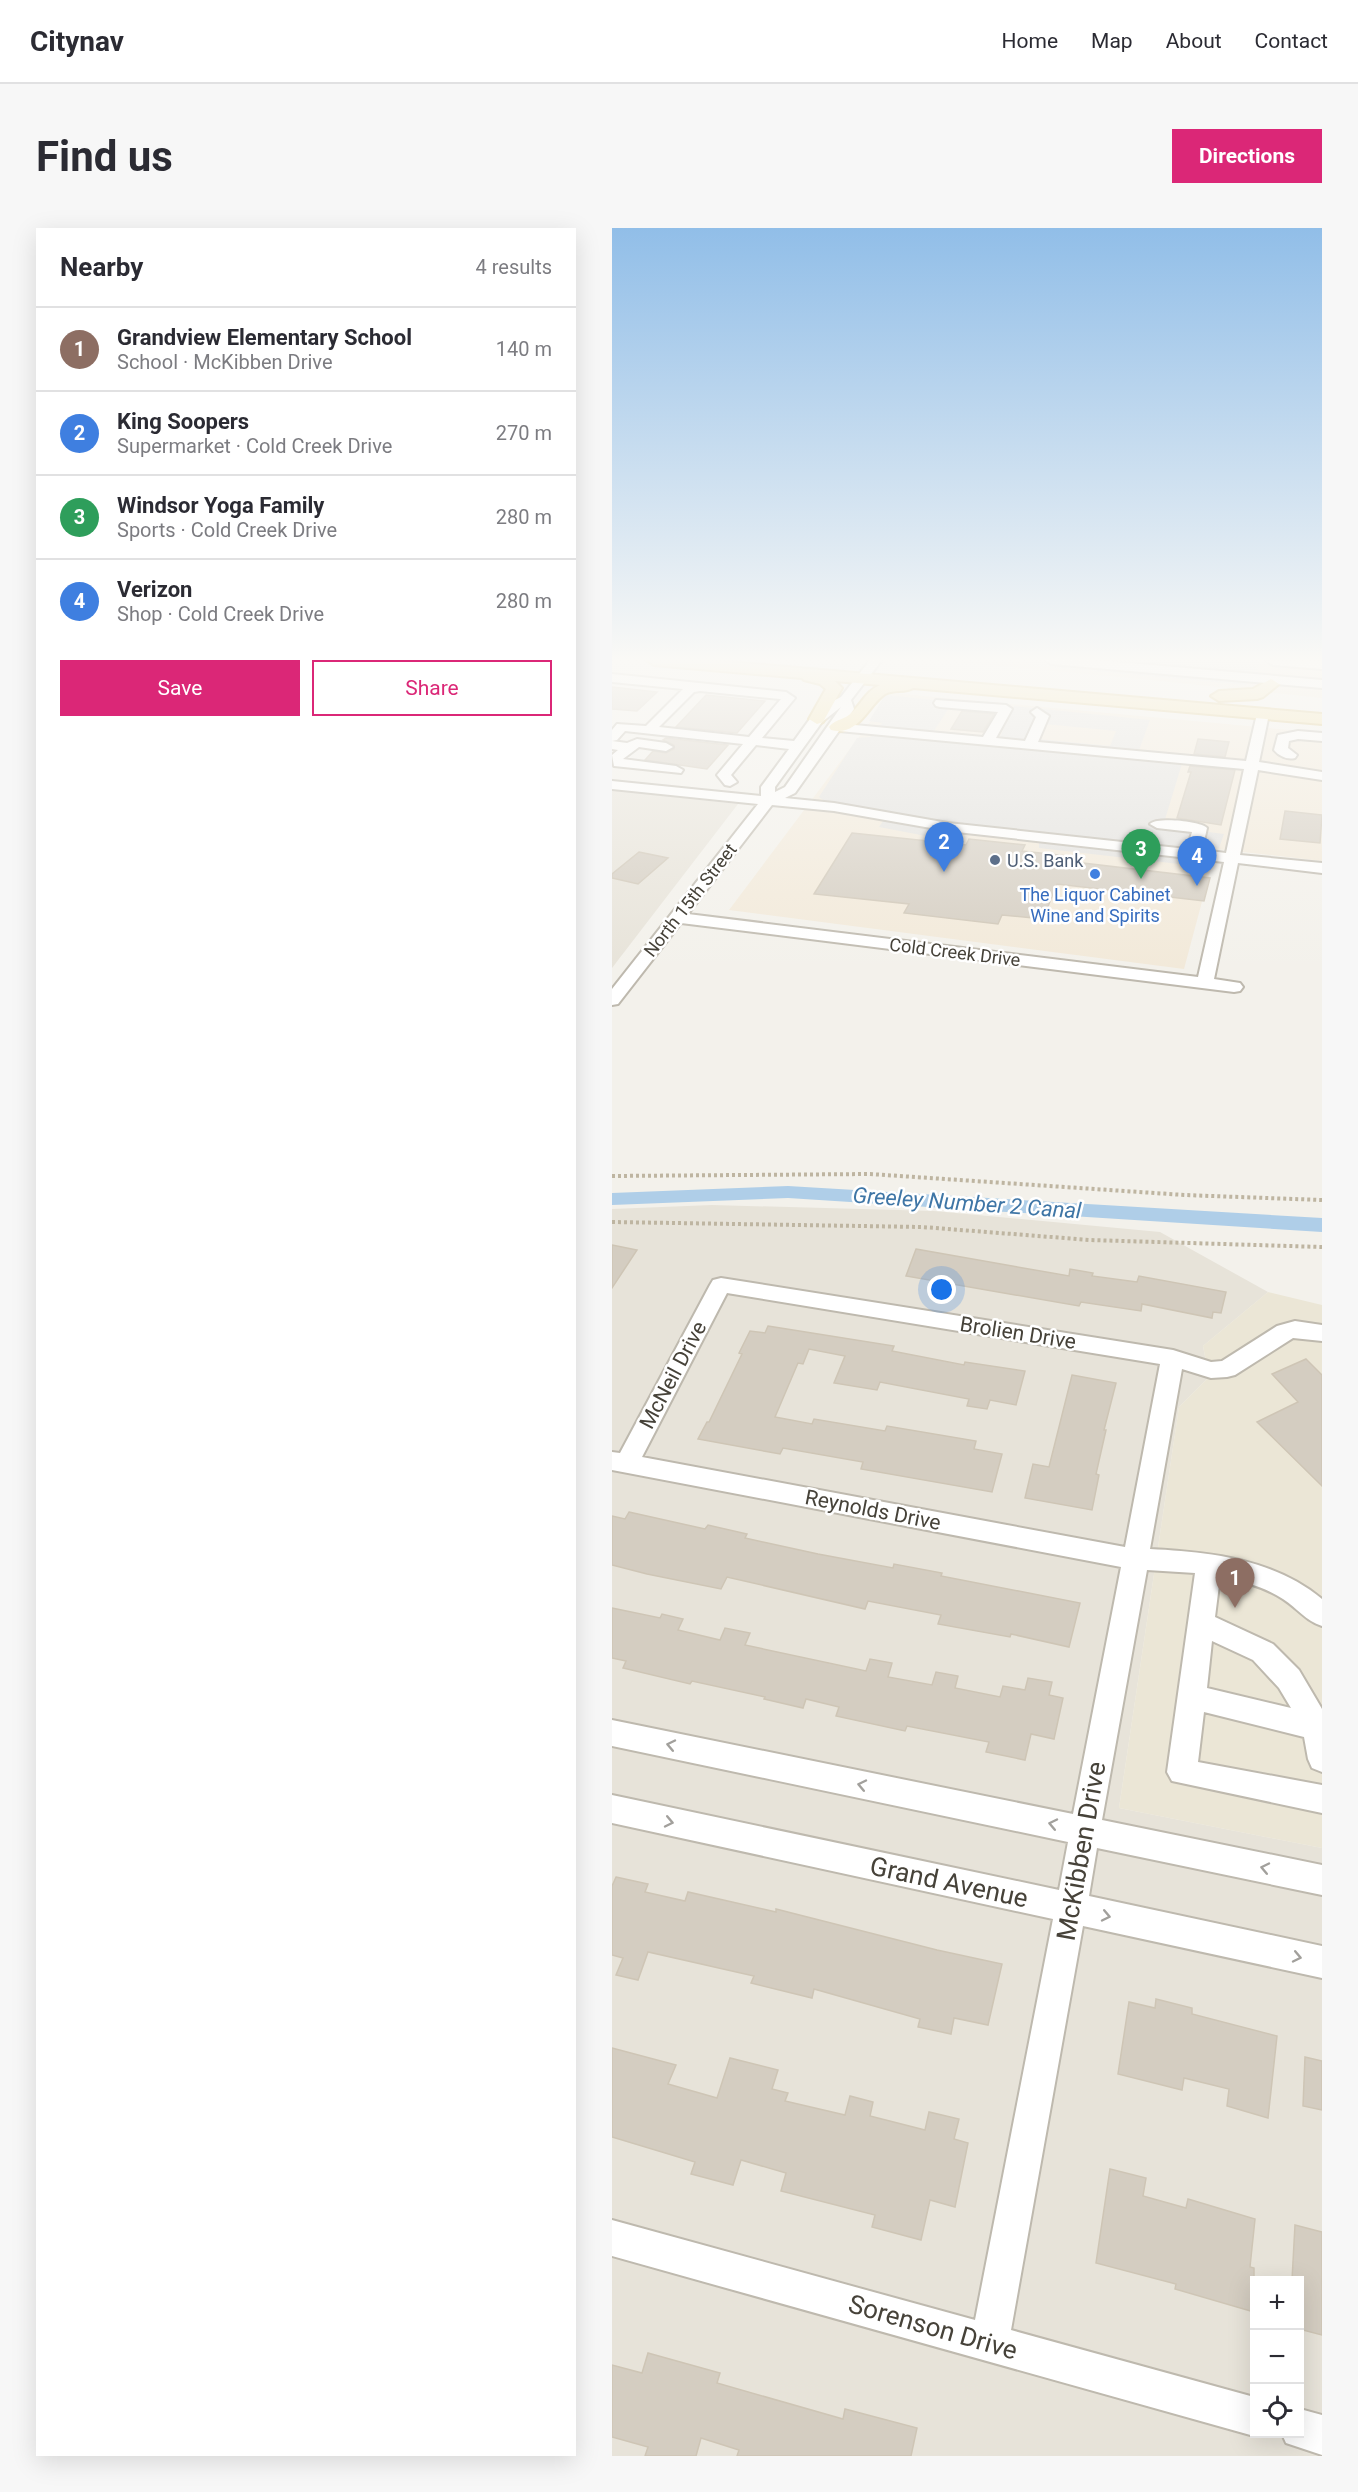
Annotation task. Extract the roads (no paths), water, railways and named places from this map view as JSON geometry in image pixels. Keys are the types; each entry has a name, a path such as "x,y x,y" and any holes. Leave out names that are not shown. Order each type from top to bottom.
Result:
{"street":[{"path":"627,764 676,770"},
{"path":"730,764 724,775 730,782"},
{"name":"North 15th Street","path":"768,801 768,787 786,764"},
{"name":"North 15th Street","path":"612,1000 768,801 790,790 810,764"},
{"path":"1241,764 1322,776"},
{"path":"1205,984 1252,765"},
{"path":"612,785 834,807 948,827 1322,868"},
{"path":"1157,824 1200,828 1192,855"},
{"name":"Cold Creek Drive","path":"675,917 1234,987"},
{"name":"Brolien Drive","path":"721,1286 1173,1358 1211,1370 1227,1369 1285,1332 1295,1329 1322,1333"},
{"name":"McNeil Drive","path":"619,1462 721,1286"},
{"name":"McKibben Drive","path":"990,2343 1173,1358"},
{"name":"Reynolds Drive","path":"619,1462 1134,1559 1226,1566 1286,1587 1322,1615"},
{"path":"1209,1563 1182,1772 1322,1799"},
{"path":"1201,1623 1263,1652 1289,1679 1317,1727 1322,1759"},
{"path":"1191,1697 1317,1727"},
{"path":"612,1733 1322,1880"},
{"name":"Grand Avenue","path":"612,1809 1322,1962"},
{"name":"Sorenson Drive","path":"612,2238 1250,2415"},
{"path":"1304,2430 1322,2435"}],"waterway":[{"name":"Greeley Number 2 Canal","path":"612,1199 788,1192 1322,1225"}],"place":[{"name":"U.S. Bank","path":"995,860"},
{"name":"King Soopers","path":"944,872"},
{"name":"The Liquor Cabinet Wine and Spirits","path":"1095,874"},
{"name":"Windsor Yoga Family","path":"1141,879"},
{"name":"Verizon","path":"1197,886"},
{"name":"Grandview Elementary School","path":"1235,1608"}]}
